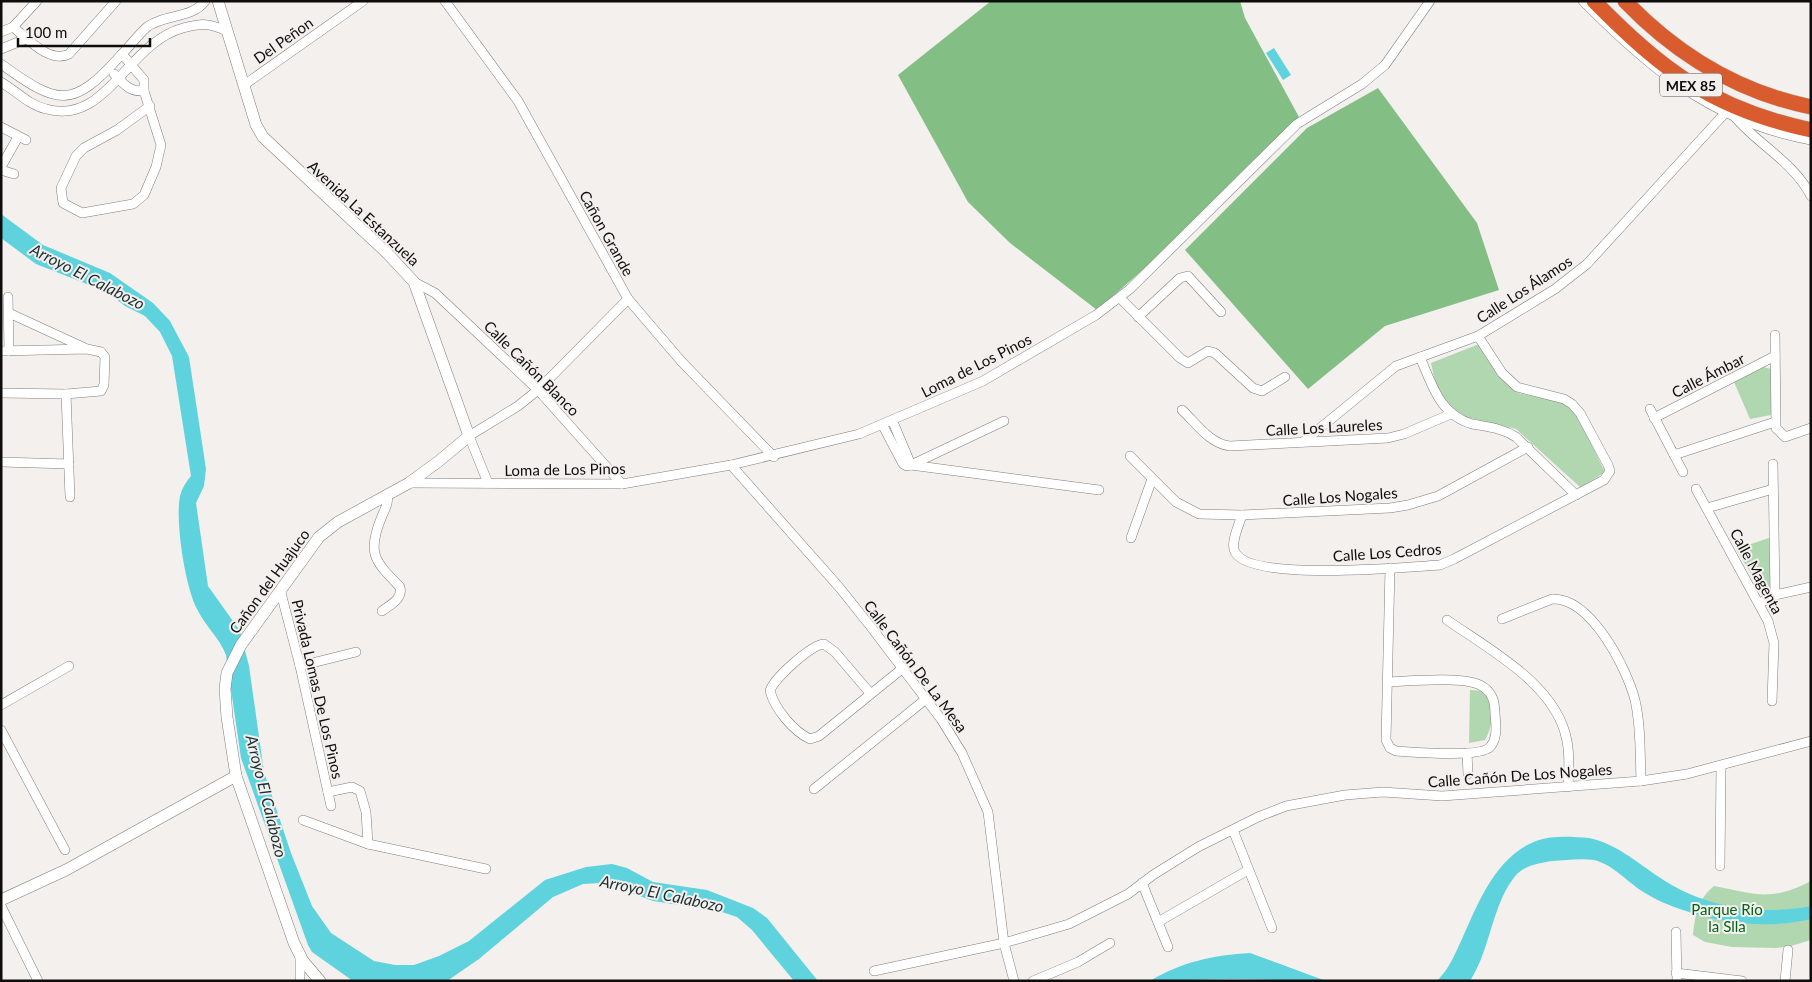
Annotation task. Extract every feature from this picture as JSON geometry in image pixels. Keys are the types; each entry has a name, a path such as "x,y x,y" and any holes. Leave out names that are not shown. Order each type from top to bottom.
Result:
{"highway":[{"name":"MEX 85","path":"1594,1 1651,56 1685,81 1731,106 1772,121 1811,130"},
{"name":"MEX 85","path":"1625,1 1667,41 1716,72 1744,87 1771,97 1811,107"}],"street":[{"path":"1,32 13,27 37,1"},
{"path":"13,27 51,55 62,57 69,54 116,1"},
{"path":"1,64 44,92 63,97 84,90 109,69 149,26 195,10 206,1"},
{"name":"Avenida La Estanzuela","path":"218,1 256,125 263,136 387,252 414,282 469,436 488,483"},
{"name":"Del Peñon","path":"244,85 363,1"},
{"name":"Cañon Grande","path":"445,1 518,101 628,299 681,361 774,457"},
{"name":"Loma de Los Pinos","path":"408,483 622,484 774,457 860,434 893,422 1000,371 1096,316 1120,298 1297,124 1362,84 1385,65 1430,1"},
{"path":"1583,1 1621,40 1666,77 1730,113 1775,131 1811,140"},
{"path":"1,82 38,106 65,111 90,104 108,90 150,44 172,31 202,23 227,31"},
{"path":"1,49 28,38"},
{"path":"122,54 144,80 144,91 150,106 161,145 156,167 140,199 133,204 82,213 63,203 61,188 76,156 84,148 117,130 150,106"},
{"path":"109,69 134,92 144,91"},
{"path":"1730,113 1750,133 1798,173 1811,196"},
{"name":"Calle Los Álamos","path":"1303,442 1396,366 1478,336 1555,289 1587,264 1730,113"},
{"path":"1,127 22,139 1,169 14,174"},
{"path":"1767,147 1775,131"},
{"path":"1138,317 1180,278 1188,276 1221,312"},
{"name":"Calle Cañón Blanco","path":"414,282 435,293 538,390 622,484"},
{"path":"8,297 9,313 5,351 87,349"},
{"path":"1120,298 1180,358 1188,363 1208,351 1215,353 1253,388 1262,391 1285,378"},
{"path":"469,436 518,406 538,390 628,299"},
{"path":"1,393 66,394 97,392 103,389 105,357 101,352 87,349 9,313"},
{"path":"1775,335 1775,422 1778,432 1783,437 1811,428"},
{"name":"Calle Los Cedros","path":"1242,515 1233,547 1235,553 1245,561 1288,570 1440,565 1604,480 1610,471 1580,413 1572,404 1554,396 1525,390 1509,382 1478,336"},
{"name":"Calle Ámbar","path":"1654,418 1775,356"},
{"path":"1420,358 1437,398 1452,414 1471,423 1507,431 1528,447 1576,495"},
{"path":"66,394 70,497"},
{"path":"1650,408 1683,472"},
{"name":"Calle Los Laureles","path":"1182,410 1211,438 1223,445 1388,438 1404,434 1452,414"},
{"path":"911,465 1004,421"},
{"path":"893,422 911,465"},
{"path":"1674,456 1775,422"},
{"path":"883,426 903,464 907,466 1099,490"},
{"name":"Cañon del Huajuco","path":"320,981 300,955 264,862 236,776 232,759 226,702 227,673 241,646 281,593 319,537 338,522 408,483 469,436"},
{"name":"Calle Los Nogales","path":"1130,456 1187,510 1200,514 1242,515 1408,505 1438,496 1528,447"},
{"path":"1,462 69,464"},
{"path":"1773,464 1775,595"},
{"name":"Calle Cañón De La Mesa","path":"731,465 839,587 926,698 962,753 988,812 1004,943 1014,981"},
{"path":"1131,538 1152,478"},
{"name":"Calle Magenta","path":"1696,489 1760,603 1768,621 1774,643 1772,701"},
{"path":"1708,508 1773,490"},
{"path":"382,611 399,597 402,592 400,587 378,565 374,555 373,546 381,518 389,500 387,495"},
{"path":"1388,682 1468,681 1487,689 1495,702 1496,736 1488,749 1467,753 1404,752 1390,748 1386,740 1390,568"},
{"path":"1760,603 1775,595 1811,587"},
{"name":"Privada Lomas De Los Pinos","path":"281,593 300,666 331,806"},
{"path":"1502,619 1552,599 1560,599 1578,607 1593,622 1628,677 1636,702 1641,781"},
{"path":"1448,620 1507,659 1531,682 1553,708 1563,725 1567,740 1570,760 1568,787"},
{"path":"870,693 835,652 824,644 813,648 774,681 770,691 774,702 798,732 810,739 819,736 903,668"},
{"path":"300,666 356,652"},
{"path":"1,705 69,666"},
{"path":"814,789 926,698"},
{"path":"1,730 65,850"},
{"name":"Calle Cañón De Los Nogales","path":"874,971 1004,943 1069,924 1128,894 1198,847 1286,806 1345,795 1383,792 1442,796 1538,787 1568,787 1641,781 1687,774 1811,741"},
{"path":"1467,753 1468,774"},
{"path":"1720,866 1721,766"},
{"path":"1,900 66,870 236,776"},
{"name":"Privada Lomas De Los Pinos","path":"328,792 352,787 360,791 366,812 368,844"},
{"path":"303,820 368,844 486,869"},
{"path":"1233,830 1272,928"},
{"path":"1158,922 1248,870"},
{"path":"1142,883 1168,947"},
{"path":"1,906 38,981"},
{"path":"1676,932 1677,977 1742,981"},
{"path":"1033,981 1078,962 1110,944"},
{"path":"1785,981 1788,950"},
{"path":"300,955 300,981"}],"green space":[{"path":"991,1 1240,1 1245,18 1299,117 1146,267 1097,310 1010,243 968,202 898,75"},
{"path":"1378,88 1477,223 1499,290 1385,326 1308,389 1185,250 1307,128"},
{"path":"1479,344 1498,376 1518,393 1566,403 1577,415 1605,472 1581,488 1516,429 1466,417 1448,406 1436,387 1431,363"},
{"path":"1763,367 1772,369 1771,415 1750,419 1734,382"},
{"path":"1769,538 1771,590 1763,593 1736,549"},
{"path":"1470,690 1483,691 1492,701 1492,712 1491,726 1485,740 1469,743"},
{"name":"Parque Río la Slla","path":"1811,881 1811,940 1776,948 1732,947 1705,942 1693,935 1698,908 1704,896 1714,886 1752,893 1773,894 1797,888"}],"water":[{"path":"1274,48 1291,75 1283,80 1266,53"},
{"name":"Arroyo El Calabozo","path":"1,214 43,245 110,273 153,303 170,321 189,357 206,469 204,486 196,503 208,586 240,631 249,666 264,772 291,853 312,906 331,933 374,961 395,965 414,965 439,956 469,941 545,880 586,867 612,864 627,868 653,882 707,890 753,908 767,918 818,981 794,981 752,930 737,917 719,911 653,901 600,883 583,884 553,897 479,959 447,981 353,981 312,952 241,758 226,655 197,609 185,570 180,537 179,507 182,490 191,476 172,356 160,332 145,316 125,306 107,292 36,264 1,238"},
{"path":"1562,837 1589,838 1617,849 1659,877 1694,896 1712,902 1751,909 1791,909 1811,906 1811,919 1779,924 1746,924 1714,919 1678,908 1654,898 1601,862 1584,859 1552,861 1525,868 1517,874 1509,885 1502,898 1483,955 1470,981 1437,981 1451,961 1490,882 1510,858 1522,848 1542,839"},
{"path":"1250,953 1326,981 1231,979 1150,981 1186,964"}]}
